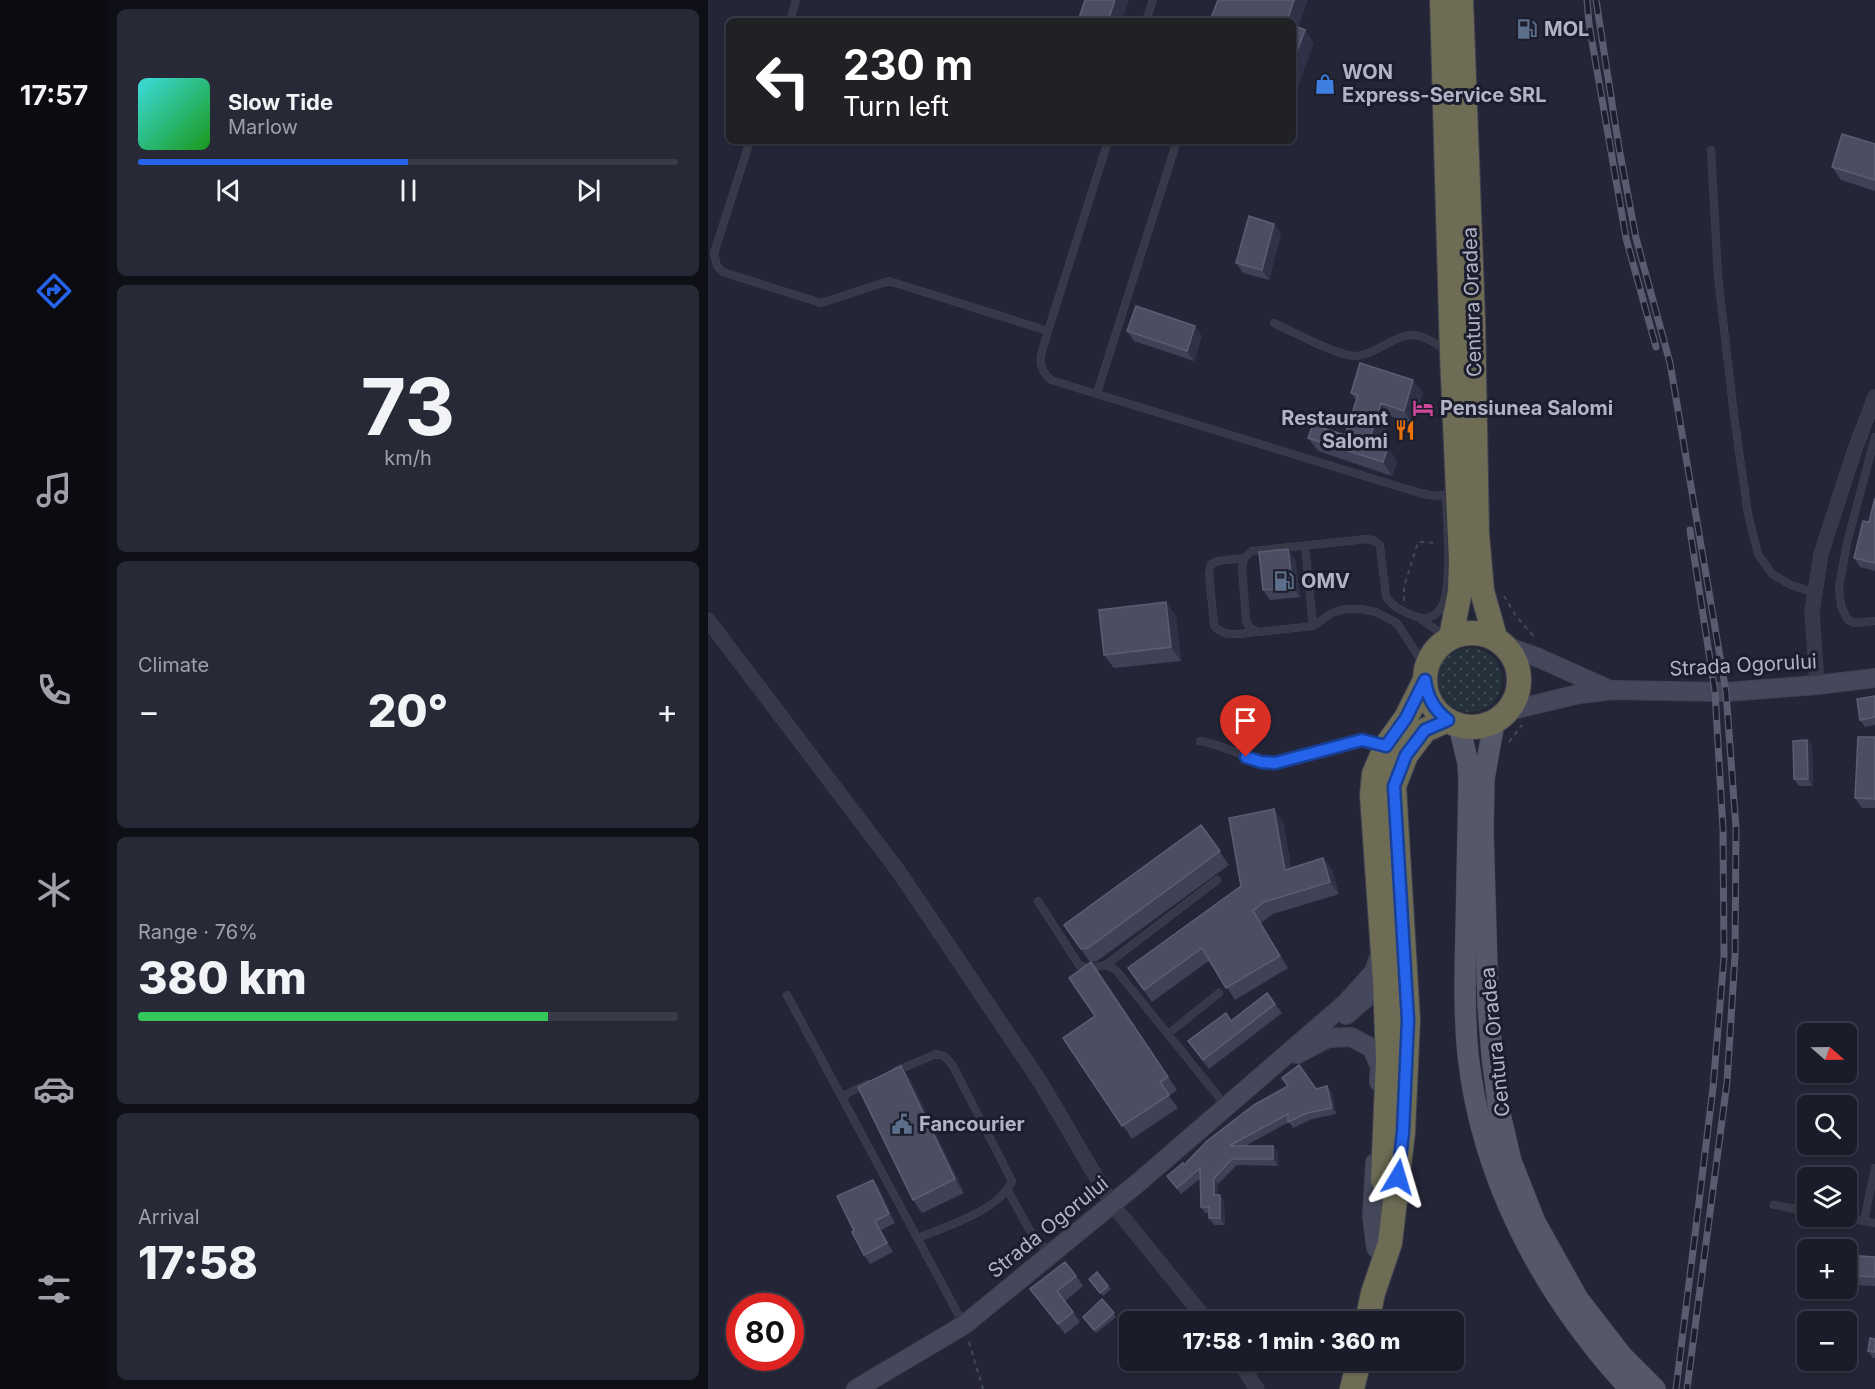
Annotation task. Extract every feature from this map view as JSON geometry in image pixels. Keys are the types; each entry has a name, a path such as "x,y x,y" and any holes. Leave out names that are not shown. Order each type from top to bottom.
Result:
{"highway":[{"name":"Centura Oradea","path":"1442,0 1452,354 1446,493 1461,575 1450,638"},
{"name":"Centura Oradea","path":"1461,0 1473,318 1478,533 1482,591 1501,642"},
{"path":"1369,1311 1390,1243 1403,1132 1408,1020 1394,786 1406,755 1425,730 1453,723 1482,727 1501,717 1516,700 1520,686 1517,665 1501,642 1481,632 1466,632 1450,638 1431,655 1406,718 1386,746 1374,774 1372,795 1388,1059 1383,1188 1373,1293"},
{"path":"1425,674 1426,693 1439,714 1453,723"},
{"path":"1352,1389 1356,1371"}],"main road":[{"name":"Centura Oradea","path":"1501,717 1484,779 1483,829 1488,1004 1499,1110 1511,1161 1535,1222 1578,1299 1622,1356 1654,1389"},
{"name":"Centura Oradea","path":"1453,723 1468,763 1469,782 1465,1005 1468,1055 1476,1106 1488,1156 1514,1218 1558,1297 1586,1337 1625,1384"}],"street":[{"path":"1817,685 1812,612 1821,554 1855,449 1875,397"},
{"path":"708,620 899,872 1041,1083 1112,1204 1199,1311"},
{"name":"Strada Ogorului","path":"1501,642 1613,690"},
{"name":"Strada Ogorului","path":"1501,717 1579,694 1613,690 1726,692 1875,678"},
{"name":"Strada Ogorului","path":"1256,1082 1366,1000 1385,982 1397,952 1394,902 1401,884"},
{"name":"Strada Ogorului","path":"856,1389 964,1324 1112,1204 1256,1082 1287,1052 1346,1004 1374,972 1383,948"},
{"name":"Strada Ogorului","path":"1290,1057 1328,1038 1351,1037 1372,1048 1380,1067 1372,1216 1376,1248"},
{"path":"1245,1371 1257,1389"}],"lane":[{"path":"791,18 796,0"},
{"path":"1147,18 1153,0"},
{"path":"749,144 714,253 717,266 723,272 821,303 889,281 1048,331"},
{"path":"1107,144 1048,331 1040,363 1042,372 1051,380 1446,493 1448,576 1444,603 1437,613 1421,619"},
{"path":"1097,393 1176,144"},
{"path":"1711,150 1718,276 1748,514 1758,554 1772,574 1791,585 1815,592"},
{"path":"1274,322 1340,352 1356,356 1372,352 1402,335 1417,335 1430,340 1452,354"},
{"path":"1875,437 1847,543 1839,587 1841,606 1847,619 1854,622 1875,621"},
{"path":"1425,674 1397,623 1376,612 1345,609 1332,613 1313,626 1225,634 1218,631 1214,625 1209,573 1211,564 1244,558 1252,551 1367,539 1375,541 1380,545 1386,597 1391,604 1421,619 1450,638"},
{"path":"1305,546 1313,626"},
{"path":"1244,558 1242,567 1246,621 1250,628 1259,632"},
{"path":"1200,741 1261,762 1275,763 1362,740 1386,746"},
{"path":"1038,901 1079,965 1088,968 1106,965 1217,880"},
{"path":"1106,965 1116,970 1227,1107"},
{"path":"1168,1034 1219,993"},
{"path":"786,995 964,1324"},
{"path":"893,1072 936,1054 944,1056 953,1066 1012,1181 1008,1191 988,1208 918,1238"},
{"path":"842,1096 872,1082"},
{"path":"1864,1221 1875,1168"},
{"path":"1008,1191 1029,1229 1050,1255"},
{"path":"1774,1205 1797,1209"},
{"path":"1857,1220 1875,1223"}],"path":[{"path":"964,1324 983,1389"}],"shaded area":[{"path":"1470,648 1493,657 1502,680 1493,703 1470,712 1447,703 1438,680 1447,657"}],"building":[{"path":"1085,0 1115,0 1109,18 1079,18"},
{"path":"1218,0 1294,0 1288,18 1211,18"},
{"path":"1296,26 1305,30 1296,54"},
{"path":"1842,134 1875,144 1875,180 1832,167"},
{"path":"1249,216 1274,224 1262,270 1236,263"},
{"path":"1136,306 1195,326 1187,351 1127,331"},
{"path":"1360,363 1413,380 1404,411 1381,403 1369,441 1388,447 1383,462 1308,438 1313,425 1345,435 1358,395 1351,393"},
{"path":"1875,498 1875,563 1854,558 1863,521 1869,522"},
{"path":"1288,549 1293,587 1263,590 1259,552"},
{"path":"1166,602 1171,647 1104,655 1099,610"},
{"path":"1875,696 1875,717 1860,720 1857,699"},
{"path":"1858,737 1875,737 1875,799 1855,798"},
{"path":"1807,740 1808,779 1794,779 1793,741"},
{"path":"1274,809 1285,870 1323,858 1330,882 1264,902 1253,911 1280,956 1226,988 1202,948 1144,990 1128,968 1241,886 1229,818"},
{"path":"1201,825 1220,851 1088,948 1081,949 1064,925"},
{"path":"1091,962 1168,1077 1160,1082 1169,1095 1122,1126 1063,1038 1095,1016 1069,978"},
{"path":"1267,993 1275,1004 1203,1060 1188,1041 1226,1013 1231,1021"},
{"path":"1299,1065 1316,1089 1327,1086 1332,1108 1307,1113 1288,1122 1288,1114 1229,1146 1273,1146 1273,1159 1232,1159 1214,1178 1214,1195 1220,1195 1220,1218 1209,1218 1209,1207 1201,1207 1200,1168 1177,1188 1167,1176 1183,1163 1184,1165 1207,1141 1254,1105 1288,1086 1282,1078"},
{"path":"901,1066 955,1179 913,1200 858,1087"},
{"path":"873,1180 889,1214 875,1221 887,1243 864,1255 837,1196"},
{"path":"1857,1256 1875,1257 1875,1277 1857,1276"},
{"path":"1065,1262 1076,1276 1057,1291 1073,1312 1058,1324 1030,1289"},
{"path":"1097,1272 1108,1286 1100,1293 1089,1279"},
{"path":"1102,1299 1114,1313 1094,1330 1083,1317"},
{"path":"1870,1338 1875,1339 1875,1352 1868,1351"}],"railway":[{"path":"1587,0 1589,24 1626,238 1656,347"},
{"path":"1596,0 1619,148 1636,238 1670,363 1726,692 1736,828 1735,956 1727,1082 1687,1389"},
{"path":"1676,1389 1713,1088 1724,957 1723,829 1715,692 1690,530"}],"place":[{"name":"MOL","path":"1527,29"},
{"name":"WON Express-Service SRL","path":"1325,84"},
{"name":"Pensiunea Salomi","path":"1423,408"},
{"name":"Restaurant Salomi","path":"1405,430"},
{"name":"OMV","path":"1284,581"},
{"name":"Fancourier","path":"902,1124"}],"route":[{"path":"1246,757 1261,762 1275,763 1362,740 1386,746 1406,718 1425,680 1426,693 1439,714 1448,720 1425,730 1406,755 1394,786 1408,1020 1403,1132 1398,1177"}]}
